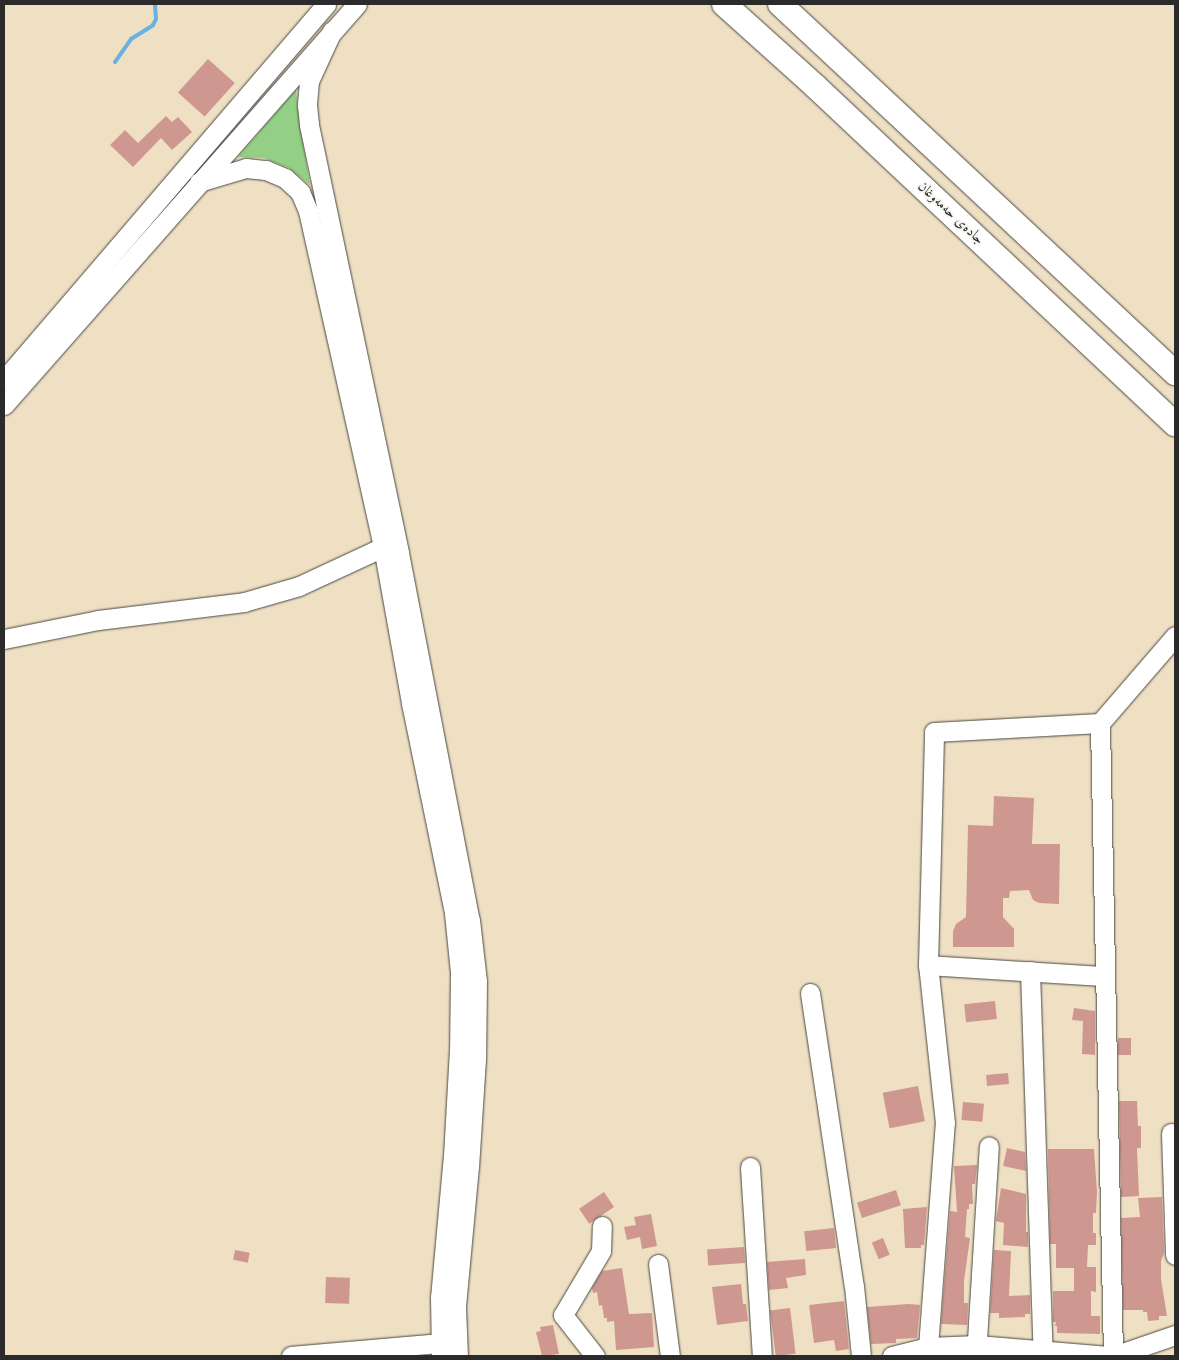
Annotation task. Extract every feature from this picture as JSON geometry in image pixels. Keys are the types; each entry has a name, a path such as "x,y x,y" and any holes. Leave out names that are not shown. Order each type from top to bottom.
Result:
{"main road":[{"name":"جادەی حەمەوغان","path":"724,4 815,86 1175,424"},
{"path":"780,4 1175,373"},
{"path":"1049,306 1075,279"}],"street":[{"path":"4,380 326,4"},
{"path":"4,404 92,306 332,30 357,4"},
{"path":"332,30 309,80 307,104 329,262 411,703 439,794 470,920 476,981 476,1059 470,1166 456,1307 458,1356"},
{"path":"199,182 246,168 266,170 285,178 300,192 329,262 399,553 427,709 460,972 459,1049 453,1155 440,1297 441,1350 301,1356"},
{"path":"77,293 92,306"},
{"path":"4,639 98,620 244,602 299,586 383,547"},
{"path":"1175,636 1100,724 1114,1356 1175,1335"},
{"path":"928,1347 945,1123 928,965 934,732 1100,724"},
{"path":"928,965 1105,976"},
{"path":"1030,971 1043,1353"},
{"path":"810,993 854,1286 862,1356"},
{"path":"1170,1133 1175,1255"},
{"path":"976,1351 990,1146"},
{"path":"750,1167 762,1356"},
{"path":"595,1356 563,1315 601,1251 602,1226"},
{"path":"658,1264 670,1356"},
{"path":"897,1356 928,1347 976,1351 1109,1356"}],"green space":[{"path":"296,89 310,185 289,168 264,158 238,157"}],"building":[{"path":"208,59 235,83 205,117 178,92"},
{"path":"166,116 172,122 178,117 192,132 172,150 161,138 133,167 110,145 125,130 138,143"},
{"path":"994,796 1034,798 1032,844 1060,844 1059,904 1039,903 1033,900 1029,890 1010,891 1009,898 1003,898 1003,917 1014,929 1014,947 953,947 953,931 956,924 966,917 968,825 993,826"},
{"path":"995,1001 997,1019 966,1022 964,1004"},
{"path":"1074,1008 1095,1011 1095,1055 1082,1054 1083,1021 1072,1020"},
{"path":"1118,1038 1131,1038 1131,1055 1118,1055"},
{"path":"1008,1073 1009,1084 987,1086 986,1075"},
{"path":"918,1086 925,1121 890,1128 883,1093"},
{"path":"1119,1101 1137,1101 1138,1126 1141,1126 1141,1148 1137,1148 1139,1196 1121,1197"},
{"path":"963,1102 984,1104 982,1122 961,1120"},
{"path":"1007,1148 1025,1152 1026,1171 1003,1166"},
{"path":"1048,1149 1094,1149 1097,1192 1096,1213 1093,1213 1093,1233 1096,1233 1096,1245 1088,1245 1087,1267 1096,1267 1096,1292 1091,1291 1091,1316 1100,1316 1100,1334 1057,1333 1056,1322 1053,1322 1053,1291 1074,1291 1074,1268 1056,1268 1056,1244 1050,1244"},
{"path":"977,1165 975,1184 972,1184 973,1204 969,1204 969,1209 967,1209 965,1237 970,1238 964,1281 964,1303 968,1303 967,1325 941,1324 950,1211 957,1212 954,1166"},
{"path":"1001,1188 1026,1194 1028,1247 1003,1245 1004,1223 996,1221"},
{"path":"896,1190 901,1205 862,1218 857,1203"},
{"path":"604,1192 614,1207 589,1224 579,1209"},
{"path":"1162,1197 1164,1253 1161,1261 1161,1279 1167,1316 1159,1316 1159,1320 1148,1321 1147,1312 1143,1312 1143,1310 1123,1310 1121,1218 1140,1217 1138,1198"},
{"path":"927,1207 924,1245 921,1245 921,1248 905,1248 903,1209"},
{"path":"651,1214 657,1246 642,1249 640,1237 627,1240 624,1227 636,1225 634,1217"},
{"path":"834,1228 836,1248 806,1251 804,1231"},
{"path":"883,1238 890,1255 879,1259 872,1242"},
{"path":"744,1247 745,1263 708,1266 707,1250"},
{"path":"235,1250 250,1253 248,1263 233,1260"},
{"path":"994,1250 1011,1251 1009,1296 1030,1295 1030,1314 1025,1314 1025,1317 999,1318 999,1313 990,1313"},
{"path":"805,1259 806,1275 786,1278 788,1288 769,1290 767,1262"},
{"path":"622,1268 629,1314 652,1313 654,1347 616,1350 614,1321 607,1322 607,1318 604,1318 602,1305 599,1306 597,1292 593,1293 592,1288 602,1271"},
{"path":"326,1277 350,1278 349,1304 325,1303"},
{"path":"741,1284 743,1304 746,1304 748,1321 717,1325 712,1287"},
{"path":"844,1301 849,1349 836,1351 834,1340 814,1343 809,1305"},
{"path":"920,1305 917,1338 896,1339 896,1343 871,1344 867,1307"},
{"path":"790,1308 796,1354 776,1356 770,1310"},
{"path":"553,1325 559,1354 542,1356 536,1332 541,1331 540,1327"}],"waterway":[{"path":"115,62 131,39 153,25 156,19 155,4"}]}
